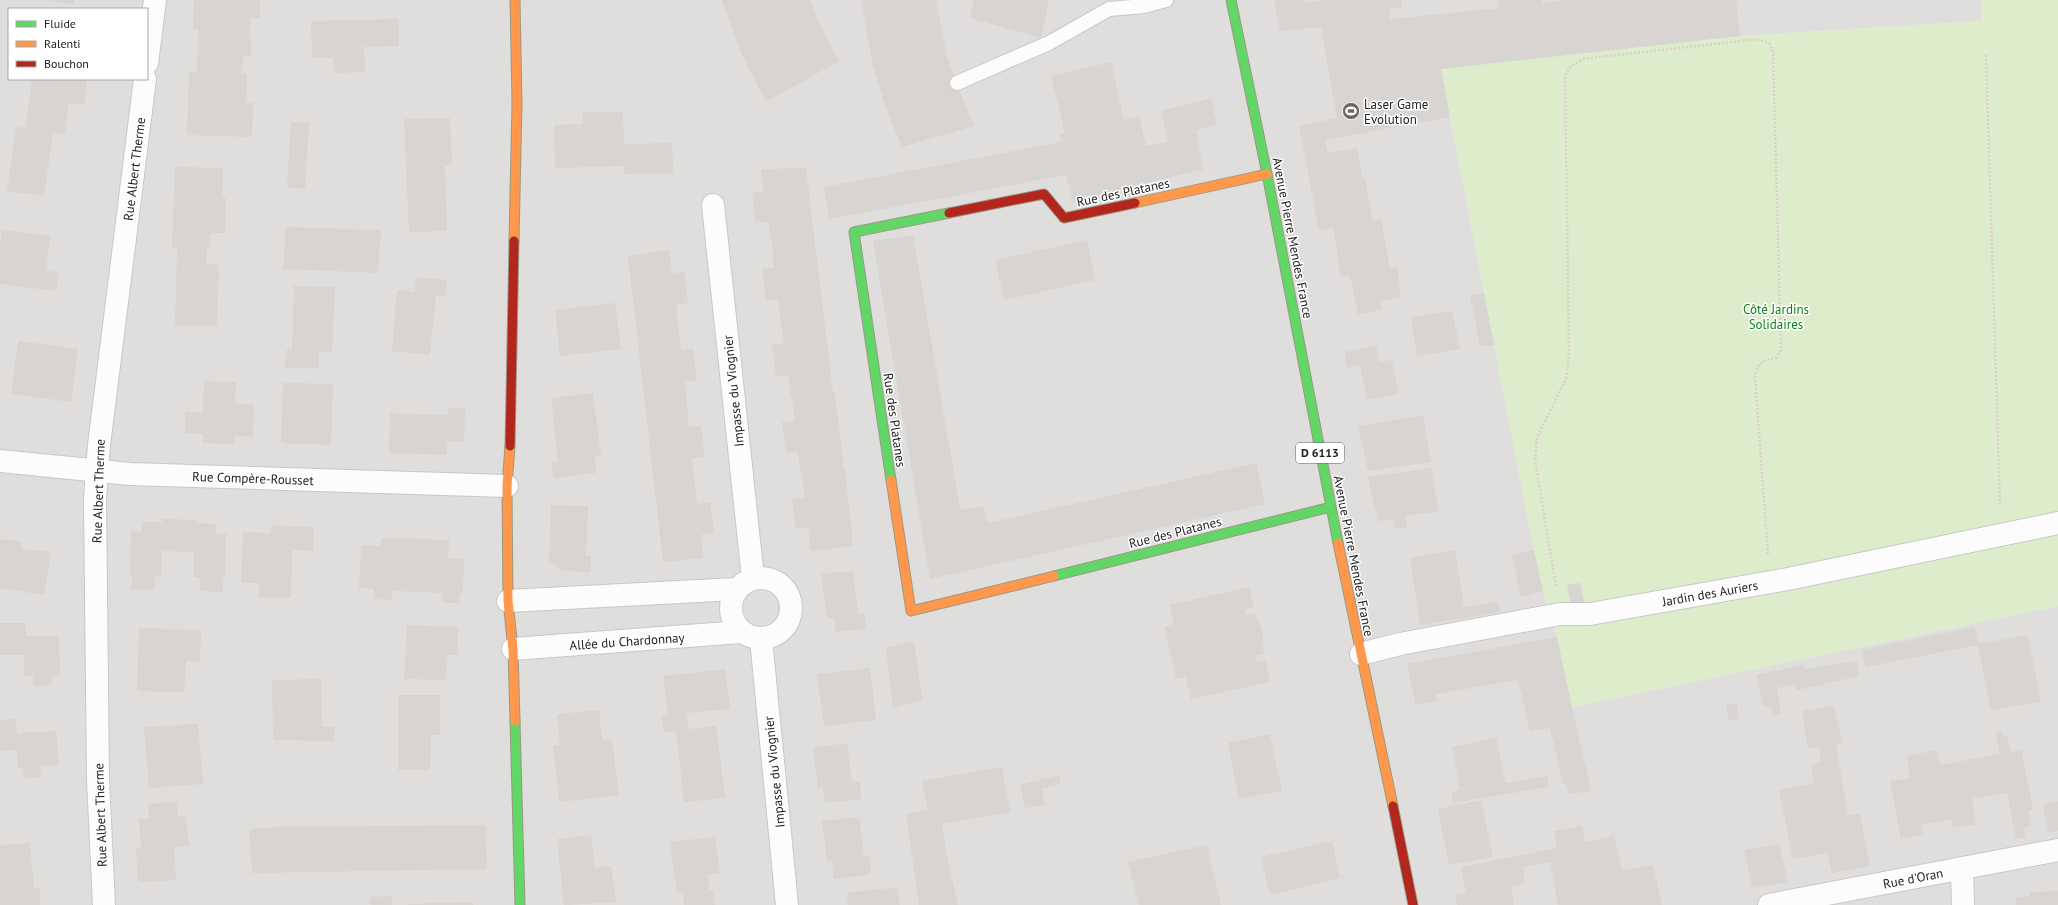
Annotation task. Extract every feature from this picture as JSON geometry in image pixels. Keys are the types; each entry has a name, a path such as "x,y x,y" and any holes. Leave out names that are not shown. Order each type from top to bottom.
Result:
{"street":[{"path":"148,55 155,0"},
{"path":"515,0 517,103 510,444 507,486 508,601 512,650 520,905"},
{"name":"Avenue Pierre Mendes France","path":"1231,0 1267,174 1330,507 1413,905"},
{"name":"Rue Albert Therme","path":"104,905 98,780 96,507 99,445 145,80"},
{"name":"Rue des Platanes","path":"1267,174 1064,218 1044,194 854,232 910,612 1330,507"},
{"name":"Impasse du Viognier","path":"712,205 745,584"},
{"name":"Rue Compère-Rousset","path":"0,461 98,472 507,486"},
{"name":"Jardin des Auriers","path":"1361,654 1400,644 1560,614 1590,614 1770,582 2058,523"},
{"name":"Allée du Chardonnay","path":"508,601 745,584 763,577 774,580 788,594 791,604 791,614 787,624 780,632 771,637 751,635 512,650"},
{"path":"745,584 732,598 730,607 735,625 751,635"},
{"name":"Impasse du Viognier","path":"751,635 788,905"},
{"name":"Rue d'Oran","path":"1769,905 2058,850"},
{"path":"1962,868 1962,905"}],"lane":[{"path":"957,83 1049,43 1109,9 1166,0"}],"path":[{"path":"1560,614 1535,460 1537,438 1566,379 1569,354 1565,76 1571,66 1583,59 1757,38 1769,43 1773,53 1781,350 1776,358 1763,361 1757,367 1755,377 1770,582"},
{"path":"1986,56 2001,535"}],"shaded area":[{"path":"0,0 1981,0 1982,21 1740,36 1441,70 1534,550 1543,591 1557,637 1572,707 2058,606 2058,905 0,905"}],"green space":[{"name":"Côté Jardins Solidaires","path":"1981,0 2058,0 2058,606 1572,707 1557,637 1543,591 1534,550 1441,69 1740,36 1982,21"}],"building":[{"path":"46,0 74,0 74,5"},
{"path":"194,0 260,0 260,18 250,18 251,56 243,56 242,73 247,74 246,103 253,103 252,137 187,135 189,73 197,72 198,29 193,29"},
{"path":"722,0 810,0 829,44 839,61 766,102 742,55"},
{"path":"861,0 936,0 947,56 974,126 902,147 886,108 873,66"},
{"path":"974,0 1049,0 1041,38 970,18"},
{"path":"1274,0 1304,0 1304,3 1327,0 1401,0 1402,7 1390,9 1390,19 1499,8 1498,0 1542,0 1543,3 1568,0 1736,0 1740,36 1441,69 1450,117 1325,140 1328,153 1357,148 1362,179 1365,178 1373,221 1381,219 1390,269 1397,267 1401,297 1380,301 1381,310 1358,314 1350,275 1341,277 1333,227 1319,230 1299,126 1337,118 1321,27 1280,31"},
{"path":"399,19 399,46 364,47 365,72 334,73 333,58 312,58 311,21"},
{"path":"1111,62 1124,120 1139,116 1146,146 1168,142 1161,111 1211,98 1217,124 1196,130 1203,169 1073,201 1066,175 829,219 824,187 1061,142 1060,134 1065,133 1051,76"},
{"path":"32,80 87,80 84,105 69,103 65,134 53,132 44,196 7,191 16,127 26,128"},
{"path":"583,112 623,112 624,144 672,143 673,173 624,174 624,166 555,168 554,125 583,124"},
{"path":"450,118 452,165 445,166 447,231 409,232 404,119"},
{"path":"291,122 309,123 305,189 287,187"},
{"path":"175,167 223,168 222,198 226,198 225,233 211,233 210,249 207,249 206,264 219,265 217,326 175,325 177,248 172,248"},
{"path":"806,168 833,393 835,393 845,469 853,546 811,551 808,528 796,529 792,499 805,497 802,474 798,451 786,453 782,422 795,421 788,375 776,376 772,345 784,344 778,299 766,300 762,269 774,268 772,245 768,222 756,223 752,192 764,191 761,169"},
{"path":"286,227 381,230 378,273 283,269"},
{"path":"2,230 50,236 46,270 59,273 56,291 0,284 0,247"},
{"path":"913,235 960,509 984,507 988,523 1256,463 1265,504 930,579 873,241"},
{"path":"1087,240 1095,280 1004,300 995,260"},
{"path":"669,250 672,273 684,272 688,303 676,305 681,350 693,349 697,380 685,382 689,427 701,426 705,457 692,458 697,504 710,502 714,533 701,535 703,558 663,562 628,256"},
{"path":"416,277 447,280 445,296 436,295 430,355 392,351 397,290 415,292"},
{"path":"294,286 335,287 332,352 319,352 319,368 285,368 286,350 292,351"},
{"path":"1484,293 1494,345 1480,346 1470,295"},
{"path":"615,303 621,349 560,356 555,310"},
{"path":"1452,311 1460,349 1417,356 1411,317"},
{"path":"18,341 78,349 71,402 11,394"},
{"path":"1376,346 1379,362 1392,360 1399,394 1367,400 1360,365 1347,368 1345,352"},
{"path":"204,381 236,382 235,403 254,405 253,437 235,436 235,444 202,443 203,434 185,433 185,412 203,413"},
{"path":"283,383 333,384 331,445 281,443"},
{"path":"593,393 601,456 595,457 596,473 554,478 551,463 558,462 551,398"},
{"path":"448,408 465,408 464,442 447,442 447,455 389,453 390,413 448,415"},
{"path":"1423,415 1431,462 1368,471 1358,426"},
{"path":"1431,468 1439,511 1406,516 1407,527 1395,529 1393,519 1378,521 1368,477"},
{"path":"551,505 588,506 586,556 591,556 591,572 563,571 549,561"},
{"path":"162,519 196,520 195,523 216,524 215,533 226,534 225,578 223,578 223,592 200,591 200,578 194,577 194,552 162,551 161,577 155,576 154,590 131,589 131,531 142,532 142,522 162,522"},
{"path":"271,525 314,527 313,551 294,550 292,552 291,598 259,597 259,583 241,583 243,532 271,533"},
{"path":"381,538 449,540 448,558 464,559 463,593 460,593 459,603 443,603 443,593 392,591 392,600 374,599 374,589 359,588 361,545 381,546"},
{"path":"0,539 22,542 21,549 51,552 44,595 0,588"},
{"path":"1455,550 1464,607 1498,602 1501,612 1420,625 1410,558"},
{"path":"1534,550 1543,591 1521,597 1512,555"},
{"path":"853,571 858,614 864,613 866,629 836,632 834,618 827,618 821,574"},
{"path":"1580,583 1584,603 1571,606 1567,585"},
{"path":"1249,587 1254,607 1245,609 1246,615 1255,613 1263,633 1264,654 1255,656 1257,662 1265,660 1270,682 1191,699 1186,677 1176,679 1164,627 1174,624 1170,605"},
{"path":"0,623 25,623 26,636 59,636 60,676 52,676 52,685 33,686 33,676 24,676 24,655 0,655"},
{"path":"407,625 458,627 458,655 448,655 445,680 404,679"},
{"path":"1975,627 1978,644 2028,635 2041,702 1991,710 1978,645 1866,667 1862,650"},
{"path":"139,628 201,630 200,662 186,661 184,692 137,691"},
{"path":"1557,637 1591,791 1569,794 1566,784 1563,784 1550,728 1530,731 1518,680 1436,694 1437,701 1416,705 1407,664"},
{"path":"914,641 922,700 893,708 886,648"},
{"path":"1857,661 1859,676 1797,690 1794,685 1777,688 1781,714 1773,716 1771,705 1763,706 1756,675 1804,665 1805,669"},
{"path":"870,668 876,720 824,726 817,674"},
{"path":"725,669 730,709 687,713 689,729 716,726 725,798 684,802 676,731 664,732 662,716 668,715 663,676"},
{"path":"321,679 322,727 334,727 335,741 273,740 272,680"},
{"path":"398,695 440,695 440,735 431,735 430,770 398,770"},
{"path":"1726,704 1737,704 1738,719 1729,721"},
{"path":"1834,706 1843,744 1836,745 1848,815 1860,814 1870,866 1832,873 1827,853 1793,859 1779,790 1814,783 1811,765 1821,762 1819,747 1808,749 1802,711"},
{"path":"599,710 602,740 612,739 619,795 559,802 553,745 560,745 557,714"},
{"path":"16,719 17,733 56,731 59,765 40,766 41,777 24,779 23,768 18,768 17,750 0,751 0,720"},
{"path":"198,724 203,784 149,788 144,727"},
{"path":"2002,731 2002,735 2007,735 2011,752 2021,750 2033,809 2028,811 2031,826 2024,828 2025,837 2016,839 2007,793 1972,799 1976,824 1953,828 1951,819 1921,825 1923,834 1901,839 1890,781 1910,778 1907,756 1937,750 1940,765 2000,754 1995,732"},
{"path":"1270,734 1282,791 1239,799 1228,743"},
{"path":"1496,738 1506,783 1547,776 1549,787 1453,803 1452,792 1460,790 1452,747"},
{"path":"847,743 852,783 860,782 861,799 825,803 823,787 818,788 813,748"},
{"path":"1002,767 1010,812 942,824 946,852 958,905 919,905 906,814 928,809 922,781"},
{"path":"1059,775 1061,784 1041,789 1045,805 1025,808 1020,785"},
{"path":"1481,800 1493,857 1449,865 1438,809"},
{"path":"2058,801 2058,831 2048,832 2043,804"},
{"path":"177,802 178,816 186,816 189,846 174,847 176,880 138,882 136,849 141,848 139,819 149,819 148,804"},
{"path":"859,817 864,856 869,856 871,874 834,879 832,861 827,861 822,821"},
{"path":"485,825 487,869 252,873 249,829 277,827"},
{"path":"1582,826 1585,842 1614,836 1622,870 1653,865 1662,905 1558,905 1550,862 1523,867 1525,883 1511,886 1514,905 1457,905 1455,895 1466,893 1461,867 1557,848 1554,831"},
{"path":"591,835 595,868 611,866 616,902 564,905 557,839"},
{"path":"715,837 720,873 708,875 709,890 713,890 715,905 684,905 683,893 677,894 670,842"},
{"path":"1332,841 1340,878 1270,895 1261,857"},
{"path":"30,843 34,888 40,888 40,905 0,905 0,845"},
{"path":"1779,844 1788,882 1752,888 1744,850"},
{"path":"1207,845 1221,905 1139,905 1128,862"},
{"path":"898,887 900,905 848,905 847,893"},
{"path":"2058,891 2058,905 2016,905 2016,897 2030,896 2030,892"},
{"path":"392,896 392,905 371,905 371,897"},
{"path":"473,902 473,905 408,905 408,904"}],"traffic: fast":[{"path":"1231,0 1267,174 1338,543"},
{"path":"891,480 854,232 949,213"},
{"path":"1054,576 1331,507"},
{"path":"515,721 520,905"}],"traffic: slow":[{"path":"514,241 517,103 515,0"},
{"path":"1135,203 1267,174"},
{"path":"510,446 507,486 508,601 513,649 515,721"},
{"path":"891,480 911,611 1054,576"},
{"path":"1338,543 1393,806"}],"traffic: jam":[{"path":"949,213 1044,194 1064,218 1135,203"},
{"path":"510,446 514,241"},
{"path":"1393,806 1413,905"}],"place":[{"name":"Laser Game Evolution","path":"1351,111"}]}
